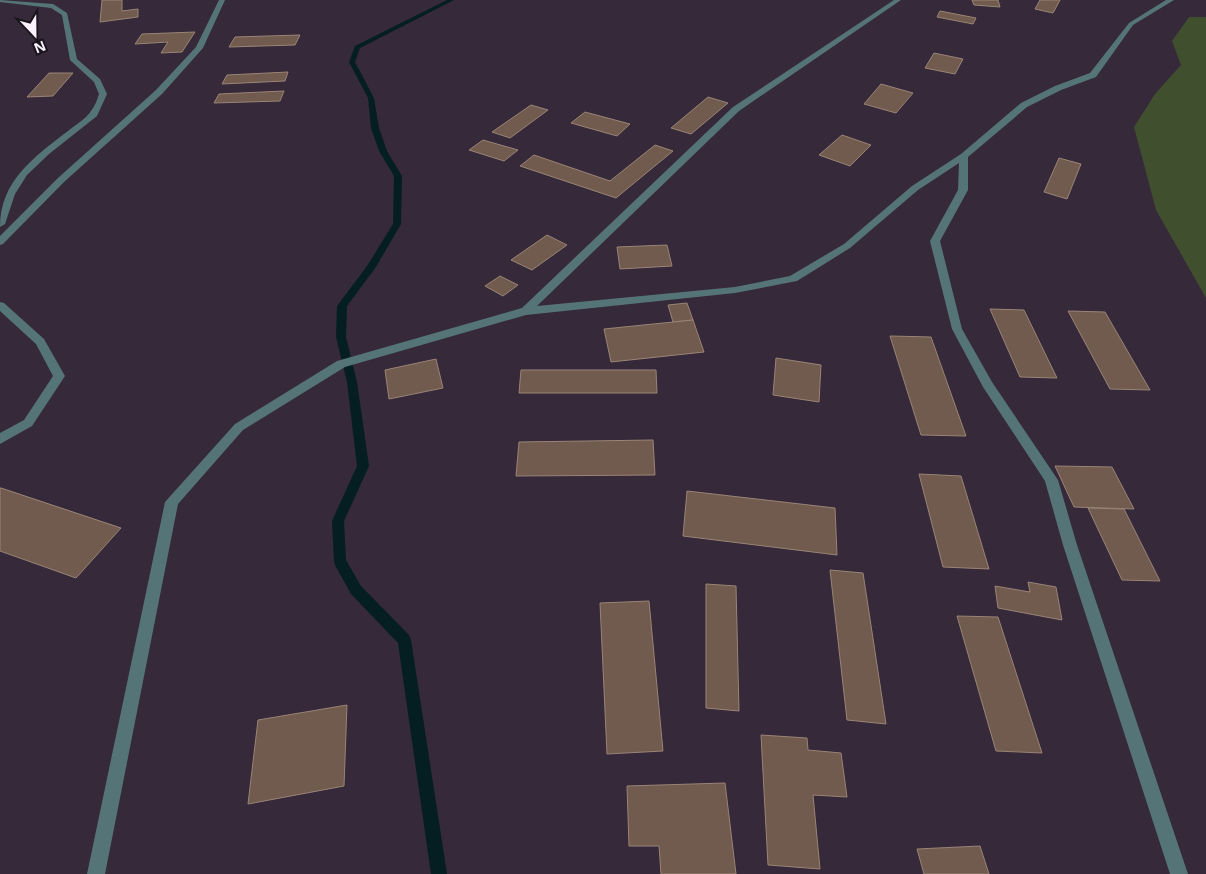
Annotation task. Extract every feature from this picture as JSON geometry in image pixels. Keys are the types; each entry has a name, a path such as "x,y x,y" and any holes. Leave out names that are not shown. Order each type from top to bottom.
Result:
{"street":[{"path":"0,0 53,6 66,14 74,60 97,81 103,94 94,114 46,152 24,173 10,194 0,224"},
{"path":"0,242 61,180 159,92 199,48 222,0"},
{"path":"526,311 736,109 898,0"},
{"path":"96,874 172,502 239,426 342,364 526,311 735,290 793,279 847,246 915,188 964,156 1024,106 1058,88 1093,75 1131,24 1171,0"},
{"path":"964,156 963,190 935,241 957,329 987,384 1050,480 1179,874"},
{"path":"0,305 40,342 59,376 28,423 0,439"}],"green space":[{"path":"1189,17 1206,17 1206,298 1156,210 1134,127 1155,94 1181,65 1172,41"}],"building":[{"path":"102,0 122,0 122,11 138,9 138,17 100,22"},
{"path":"972,0 998,0 1000,7 974,5"},
{"path":"1040,0 1060,0 1053,13 1035,9"},
{"path":"940,11 976,18 973,24 937,17"},
{"path":"195,32 182,52 161,53 168,42 135,44 142,34"},
{"path":"300,35 295,45 229,47 235,37"},
{"path":"934,53 963,59 955,74 925,68"},
{"path":"288,72 285,81 222,84 227,75"},
{"path":"49,73 73,73 53,96 27,97"},
{"path":"881,84 913,93 896,113 864,104"},
{"path":"284,91 280,101 214,103 219,94"},
{"path":"708,97 728,103 691,134 671,128"},
{"path":"531,105 548,110 510,138 492,132"},
{"path":"585,112 630,124 617,136 571,123"},
{"path":"842,135 871,145 850,166 819,155"},
{"path":"483,140 518,150 504,161 469,150"},
{"path":"655,145 673,151 616,198 520,166 534,155 610,181"},
{"path":"1059,158 1081,164 1067,199 1044,192"},
{"path":"547,235 567,245 532,270 511,260"},
{"path":"667,245 672,266 620,269 617,247"},
{"path":"500,276 518,285 503,296 485,286"},
{"path":"687,303 693,320 673,322 668,305"},
{"path":"990,309 1024,310 1057,378 1020,377"},
{"path":"1068,311 1105,312 1150,390 1110,389"},
{"path":"693,320 704,352 611,362 604,329"},
{"path":"890,336 931,337 966,436 921,435"},
{"path":"776,358 821,365 819,402 773,395"},
{"path":"436,359 443,388 389,399 385,370"},
{"path":"521,370 656,370 657,393 519,393"},
{"path":"653,440 655,475 516,476 519,442"},
{"path":"1055,466 1112,467 1134,509 1074,507"},
{"path":"919,474 961,476 989,569 943,567"},
{"path":"0,488 121,528 76,578 0,551"},
{"path":"687,491 835,508 837,555 683,536"},
{"path":"1088,508 1124,509 1160,581 1122,580"},
{"path":"830,570 863,573 886,724 847,720"},
{"path":"1028,582 1056,587 1062,620 998,608 995,586 1030,592"},
{"path":"706,584 736,586 739,711 706,708"},
{"path":"649,601 663,751 607,754 600,603"},
{"path":"957,616 998,617 1042,753 996,751"},
{"path":"347,705 344,786 248,804 258,720"},
{"path":"761,735 807,738 808,750 841,753 847,797 813,795 820,869 768,865"},
{"path":"725,783 736,874 661,874 659,846 629,846 627,786"},
{"path":"980,846 989,874 924,874 917,849"}],"waterway":[{"path":"439,874 404,640 356,590 340,561 338,521 363,466 352,382 341,337 342,306 371,267 397,224 398,176 383,151 375,128 371,98 352,62 357,47 451,0"}]}
